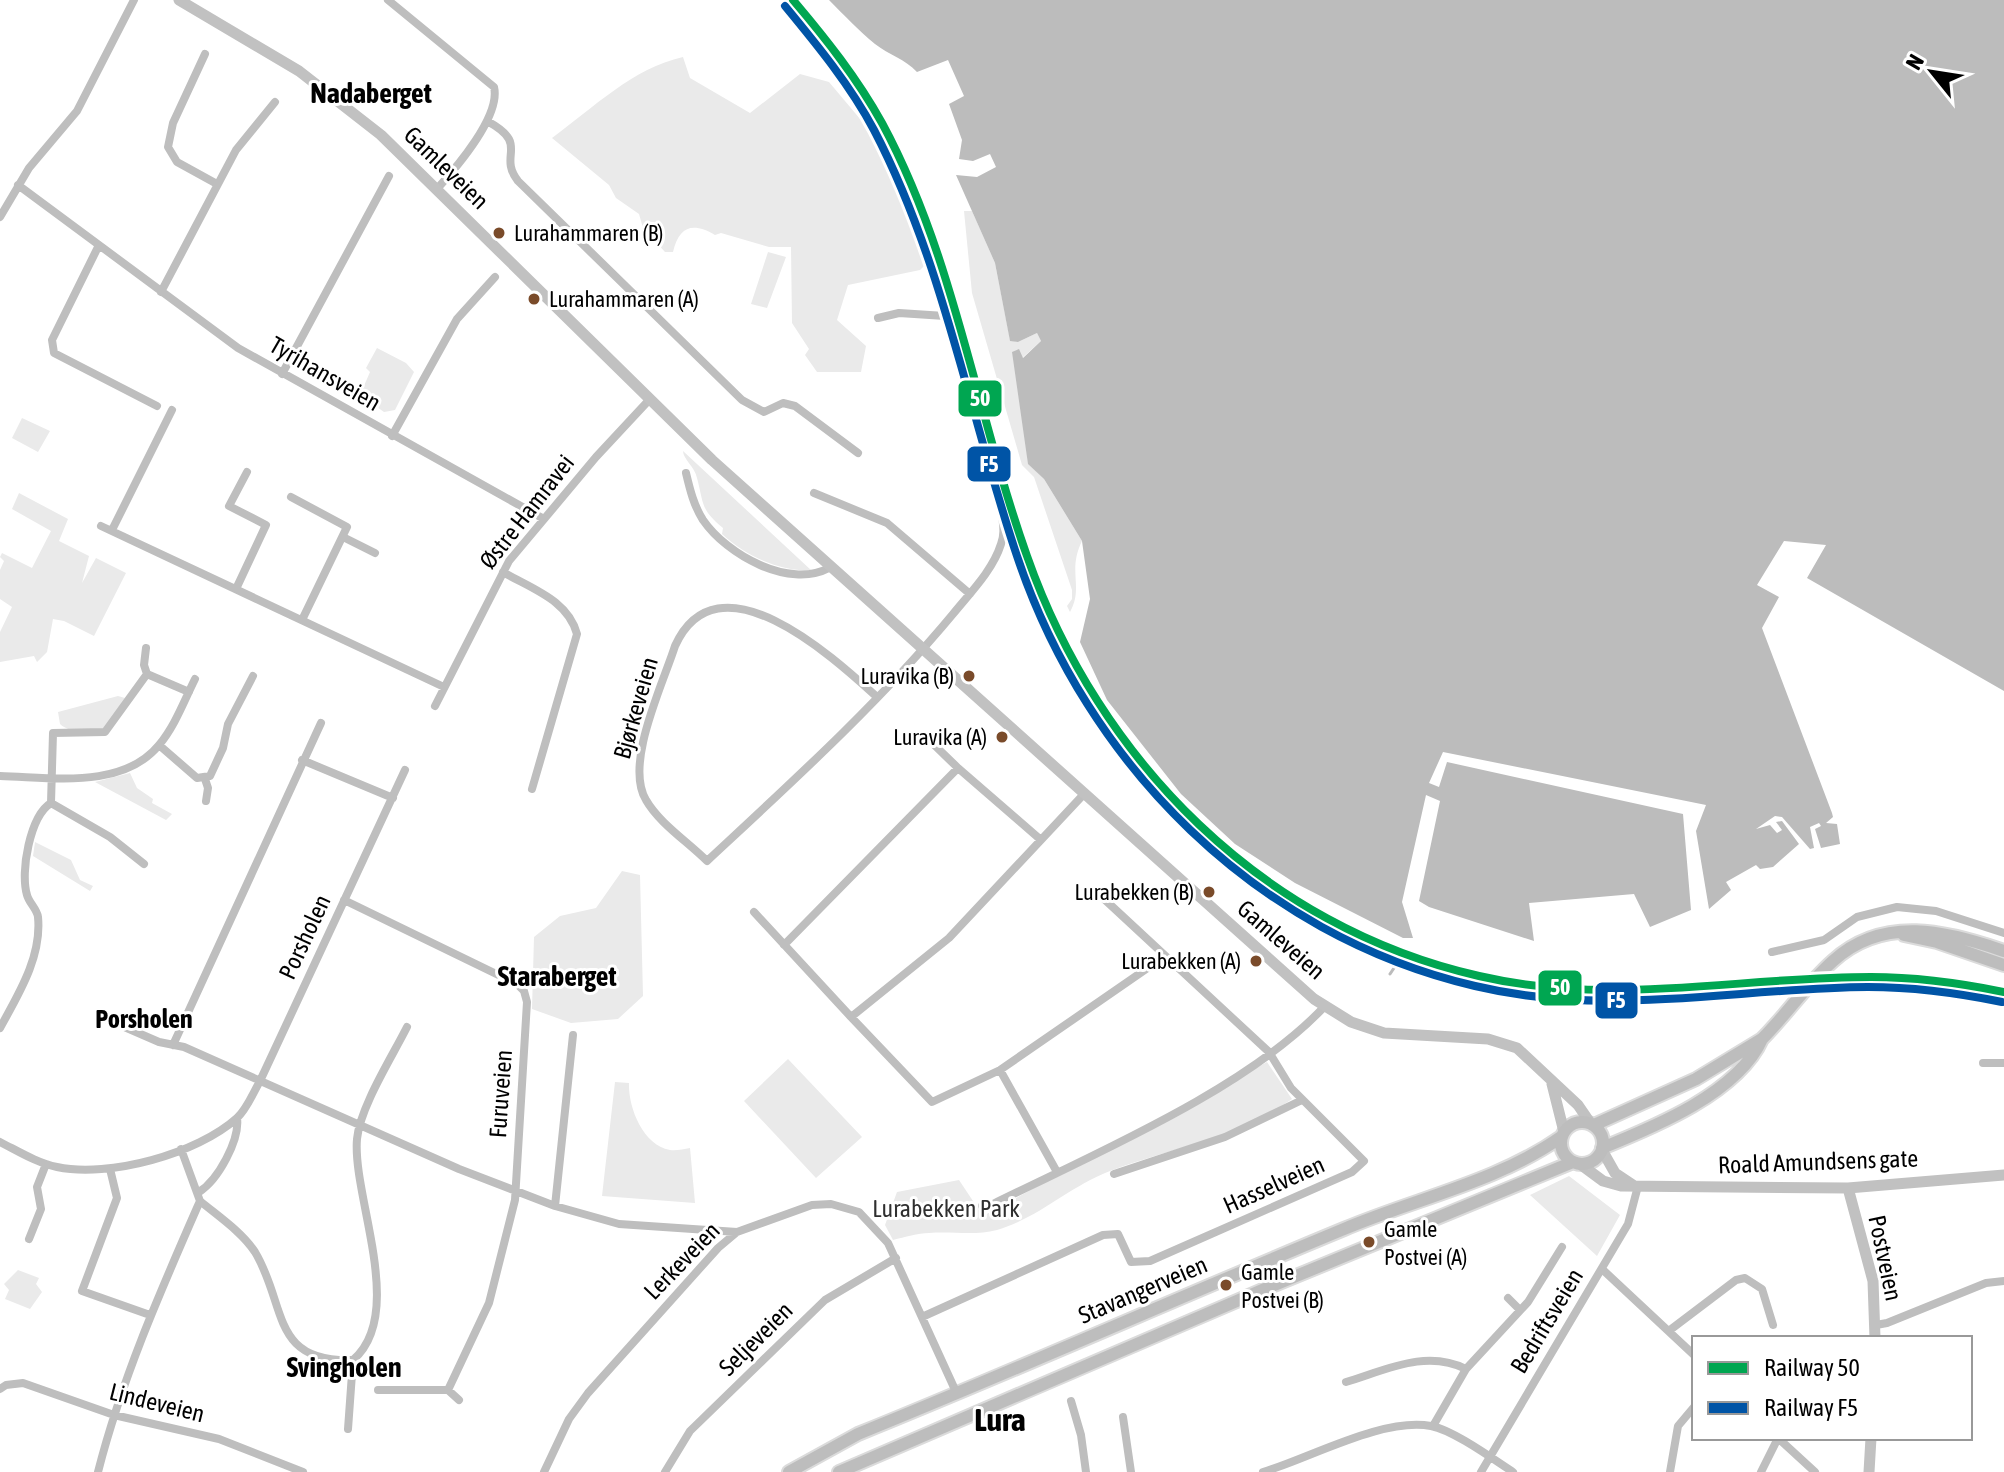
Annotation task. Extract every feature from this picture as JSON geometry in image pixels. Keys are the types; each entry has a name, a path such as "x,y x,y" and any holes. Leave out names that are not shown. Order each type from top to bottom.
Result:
{"main road":[{"name":"Gamleveien","path":"179,0 318,84 381,135 650,399 829,568 1324,1007 1351,1022 1384,1033 1500,1041 1517,1048 1534,1062 1552,1084 1578,1105 1593,1125"},
{"path":"1894,933 1908,929 1941,932 2004,951"},
{"path":"1894,933 1937,942 2004,965"},
{"name":"Stavangerveien","path":"839,1472 1267,1288 1576,1163 1593,1161 1602,1149 1683,1114 1713,1092 1756,1051 1762,1039 1834,960 1863,941 1894,933"},
{"name":"Stavangerveien","path":"789,1472 858,1434 1381,1213 1497,1173 1539,1153 1579,1122 1593,1125 1696,1079 1748,1043 1762,1039"},
{"name":"Gamleveien","path":"1552,1084 1562,1134"},
{"path":"1593,1125 1602,1135 1602,1149 1615,1173 1636,1186"},
{"path":"1562,1134 1564,1155 1576,1163"},
{"name":"Roald Amundsens gate","path":"1576,1163 1603,1181 1636,1186 1848,1188 2004,1175"},
{"name":"Postveien","path":"1848,1188 1873,1281 1875,1336"},
{"path":"1869,1472 1871,1440"}],"street":[{"path":"0,217 18,185 77,111 134,0"},
{"path":"388,0 494,87 494,103 487,121 454,171 437,189"},
{"path":"205,54 173,123 168,147 177,162 217,184"},
{"path":"161,292 242,142 275,102"},
{"path":"487,121 510,138 510,167 518,181 742,400 764,412 783,403 795,406 858,453"},
{"path":"282,374 389,176"},
{"name":"Tyrihansveien","path":"18,185 215,333 282,374 544,519"},
{"path":"99,245 52,340 54,353 157,406"},
{"path":"392,436 457,319 495,277"},
{"name":"Bjørkeveien","path":"877,697 819,646 784,624 746,612 719,610 708,613 684,628 675,646 638,760 640,784 646,800 707,861 877,697 922,650 992,563 1005,532 940,301"},
{"path":"878,318 899,313 945,316"},
{"name":"Østre Hamravei","path":"435,706 503,572 544,519 650,399"},
{"path":"112,530 172,410"},
{"path":"236,589 266,525 229,506 247,472"},
{"path":"686,473 705,523 733,549 795,574 809,575 829,568"},
{"path":"814,493 887,523 970,594"},
{"path":"291,497 347,527 302,620"},
{"path":"101,526 444,687"},
{"path":"343,537 375,553"},
{"path":"503,572 564,607 572,616 577,634 532,789"},
{"path":"146,648 144,665 147,674 189,692"},
{"path":"51,803 53,733 105,732 147,674"},
{"path":"205,779 218,761 228,724 253,676"},
{"path":"0,776 112,774 145,758 159,745 195,679"},
{"path":"173,1045 321,723"},
{"path":"925,736 1041,840"},
{"path":"159,745 197,778 205,779"},
{"path":"302,760 393,798"},
{"path":"784,945 958,768"},
{"name":"Porsholen","path":"0,1142 46,1164 73,1170 110,1169 181,1149 209,1137 237,1118 260,1081 405,770"},
{"path":"205,779 208,788 206,801"},
{"path":"851,1017 949,938 1084,794"},
{"path":"51,803 110,837 144,864"},
{"path":"0,1028 32,966 38,915 27,896 29,848 34,823 42,808 51,803"},
{"name":"Hasselveien","path":"922,1317 1103,1235 1118,1234 1131,1262 1150,1261 1352,1172 1364,1161 1302,1100 1269,1052 1103,898"},
{"name":"Furuveien","path":"344,900 517,984 524,991 527,1002 515,1191 489,1303 448,1390"},
{"path":"1772,952 1824,940 1857,917 1897,907 1936,911 2004,933"},
{"path":"754,912 887,1058 932,1102 1000,1070 1165,956"},
{"path":"982,1206 993,1204 1057,1172 1234,1079 1309,1023 1324,1007"},
{"path":"106,1019 555,1206 619,1224 737,1232"},
{"path":"348,1429 353,1360 367,1345 375,1279 375,1248 357,1159 360,1125 407,1027"},
{"path":"555,1206 573,1035"},
{"path":"1983,1063 2004,1063"},
{"path":"1000,1070 1057,1172"},
{"path":"1114,1174 1253,1127 1302,1100"},
{"name":"Porsholen","path":"98,1472 110,1426 150,1315 200,1196 211,1185 238,1130 237,1118"},
{"path":"181,1149 200,1196 255,1253 293,1343 312,1357 353,1360"},
{"path":"29,1239 41,1209 37,1187 46,1164"},
{"path":"110,1169 117,1198 82,1291 150,1315"},
{"name":"Bedriftsveien","path":"1481,1472 1628,1224 1636,1186"},
{"name":"Lerkeveien","path":"544,1472 569,1419 588,1393 718,1248 737,1232 812,1205 831,1204 849,1208 869,1219 896,1258 957,1394"},
{"path":"1433,1426 1466,1369 1520,1310 1562,1247"},
{"name":"Seljeveien","path":"665,1472 690,1431 825,1300 896,1258"},
{"path":"1602,1269 1692,1353"},
{"path":"1670,1330 1736,1280 1745,1278 1762,1289 1773,1325"},
{"path":"1876,1325 1986,1283 2004,1281"},
{"path":"1508,1298 1520,1310"},
{"path":"1346,1382 1423,1359 1452,1362 1466,1369"},
{"path":"414,1379 414,1390"},
{"name":"Lindeveien","path":"0,1389 23,1383 114,1415 219,1439 303,1472"},
{"path":"378,1390 448,1390 459,1400"},
{"path":"1071,1401 1081,1435 1086,1472"},
{"path":"1670,1472 1678,1426 1692,1409"},
{"path":"1123,1417 1131,1472"},
{"path":"1263,1472 1375,1433 1398,1427 1433,1426 1513,1472"},
{"path":"1761,1472 1777,1440"},
{"path":"1780,1440 1815,1472"}],"green space":[{"path":"683,57 690,78 750,113 800,74 829,82 898,164 908,203 930,231 932,258 920,270 848,285 837,320 866,346 861,372 817,372 805,355 809,349 792,323 791,247 769,247 694,228 683,232 673,252 665,252 643,228 639,214 616,198 609,185 552,138 630,80 665,62"},
{"path":"964,211 972,211 995,263 1010,340 1018,342 1037,333 1041,341 1022,358 1028,463 1044,479 1082,541 1076,561 1076,595 1070,612 1067,606 1072,599 1072,590 1034,477 1022,465 972,293"},
{"path":"768,252 786,257 767,308 751,304"},
{"path":"377,348 406,363 414,372 395,410 384,412 360,395 370,372 366,368"},
{"path":"22,418 50,431 38,452 12,438"},
{"path":"683,451 812,571 763,561 722,534 723,528 704,506 696,474"},
{"path":"19,493 68,519 59,541 89,556 82,583 96,558 126,573 94,636 53,619 47,652 37,662 34,656 0,662 0,632 12,607 0,599 0,570 4,561 0,557 2,553 32,568 51,531 12,509"},
{"path":"118,696 125,698 114,720 104,729 76,731 60,724 58,712"},
{"path":"130,773 137,788 153,799 152,803 172,814 166,820 95,782"},
{"path":"35,842 71,860 80,880 93,886 90,891 33,856"},
{"path":"622,871 640,875 643,996 618,1019 571,1023 532,1009 534,937 560,916 596,908"},
{"path":"788,1059 862,1137 816,1178 744,1101"},
{"name":"Lurabekken Park","path":"1267,1062 1292,1099 1226,1133 1110,1171 997,1230 925,1233 893,1240 885,1225 897,1192 959,1180 983,1216"},
{"path":"615,1082 629,1083 634,1113 644,1133 652,1141 670,1150 690,1148 695,1203 602,1196"},
{"path":"1569,1176 1620,1215 1597,1256 1530,1195"},
{"path":"18,1270 39,1278 36,1284 42,1292 30,1309 5,1299 9,1290 4,1284"}],"shaded area":[{"path":"829,0 2004,0 2004,691 1807,578 1826,545 1784,541 1757,585 1779,597 1762,628 1832,813 1833,817 1826,823 1837,824 1840,844 1821,848 1815,829 1821,826 1819,823 1810,827 1814,848 1810,849 1782,817 1775,816 1756,829 1770,825 1777,833 1782,830 1776,822 1782,821 1799,844 1773,867 1760,869 1756,865 1726,882 1731,890 1709,909 1696,831 1706,805 1443,752 1429,783 1439,787 1447,762 1683,814 1691,910 1650,927 1634,894 1529,903 1534,941 1429,907 1419,901 1440,801 1426,795 1402,902 1413,938 1403,938 1295,883 1235,844 1181,794 1107,700 1080,642 1090,599 1082,541 1044,479 1028,464 1012,352 1019,349 1023,358 1041,341 1037,333 1018,342 1010,341 995,263 956,175 977,177 996,167 990,154 973,161 959,159 962,140 949,104 964,96 948,60 917,72 875,44"}],"waterway":[{"path":"1390,974 1396,965"}],"rail line":[{"name":"50","path":"793,0 862,90 907,174 947,282 1009,502 1058,631 1098,701 1145,766 1199,824 1260,876 1327,919 1401,952 1479,976 1529,985 1626,990 1871,977 1938,981 2004,992"},
{"name":"F5","path":"785,6 855,97 898,181 937,286 1017,556 1048,632 1087,704 1135,770 1190,830 1253,883 1321,927 1396,961 1475,986 1525,995 1623,1001 1868,987 1936,991 2002,1002"}],"place":[{"name":"Lurahammaren (B)","path":"499,233"},
{"name":"Lurahammaren (A)","path":"534,299"},
{"name":"Luravika (B)","path":"969,676"},
{"name":"Luravika (A)","path":"1002,737"},
{"name":"Lurabekken (B)","path":"1209,892"},
{"name":"Lurabekken (A)","path":"1256,961"},
{"name":"Gamle Postvei (A)","path":"1369,1242"},
{"name":"Gamle Postvei (B)","path":"1226,1285"}],"district":[{"name":"Nadaberget","path":"371,93"},
{"name":"Staraberget","path":"557,976"},
{"name":"Porsholen","path":"144,1019"},
{"name":"Svingholen","path":"344,1367"},
{"name":"Lura","path":"1000,1420"}]}
